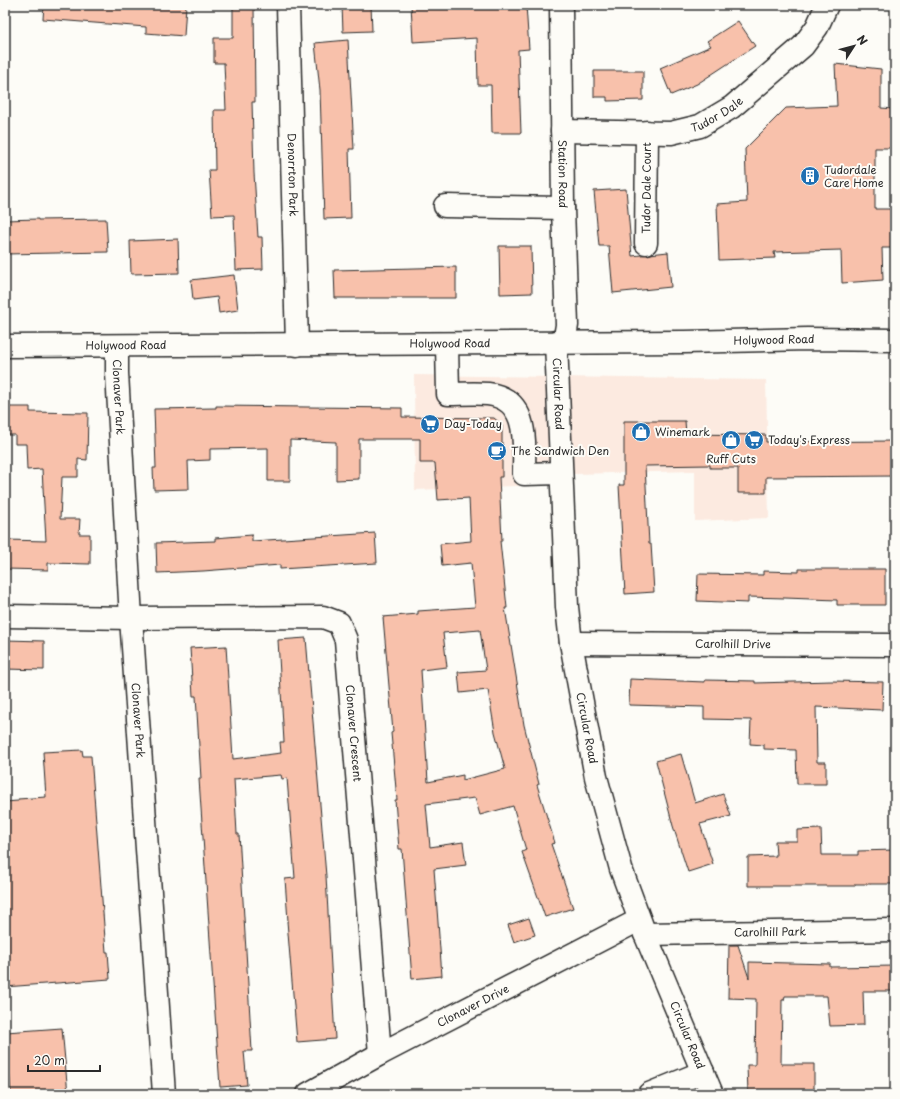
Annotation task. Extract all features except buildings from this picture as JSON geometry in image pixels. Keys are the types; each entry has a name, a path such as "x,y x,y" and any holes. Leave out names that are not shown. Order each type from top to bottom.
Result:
{"street":[{"name":"Denorrton Park","path":"288,5 297,346"},
{"name":"Station Road","path":"560,342 567,325 563,208 561,5"},
{"name":"Tudor Dale","path":"562,131 671,133 700,126 732,107 803,46 817,27 827,5"},
{"name":"Tudor Dale Court","path":"646,132 646,243"},
{"path":"445,206 563,208"},
{"name":"Holywood Road","path":"5,346 297,346 560,342 685,342 807,339 895,340"},
{"name":"Circular Road","path":"560,342 561,473 571,643 596,778 621,869 642,927 712,1094"},
{"path":"447,344 448,394 488,394 506,401 514,409 523,427 524,474 561,473"},
{"name":"Clonaver Park","path":"117,347 117,381 131,618 164,1094"},
{"name":"Clonaver Crescent","path":"5,616 131,618 323,617 339,623 346,640 380,1054"},
{"name":"Carolhill Drive","path":"571,643 895,645"},
{"name":"Clonaver Drive","path":"308,1094 380,1054 642,927"},
{"name":"Carolhill Park","path":"642,927 895,930"},
{"path":"649,1094 703,1072"}],"shaded area":[{"path":"414,375 766,380 769,518 695,521 695,471 574,474 540,485 415,490"}],"place":[{"name":"Tudordale Care Home","path":"810,176"},
{"name":"Day-Today","path":"430,424"},
{"name":"Winemark","path":"641,432"},
{"name":"Ruff Cuts","path":"731,440"},
{"name":"Today's Express","path":"754,440"},
{"name":"The Sandwich Den","path":"497,451"}]}
